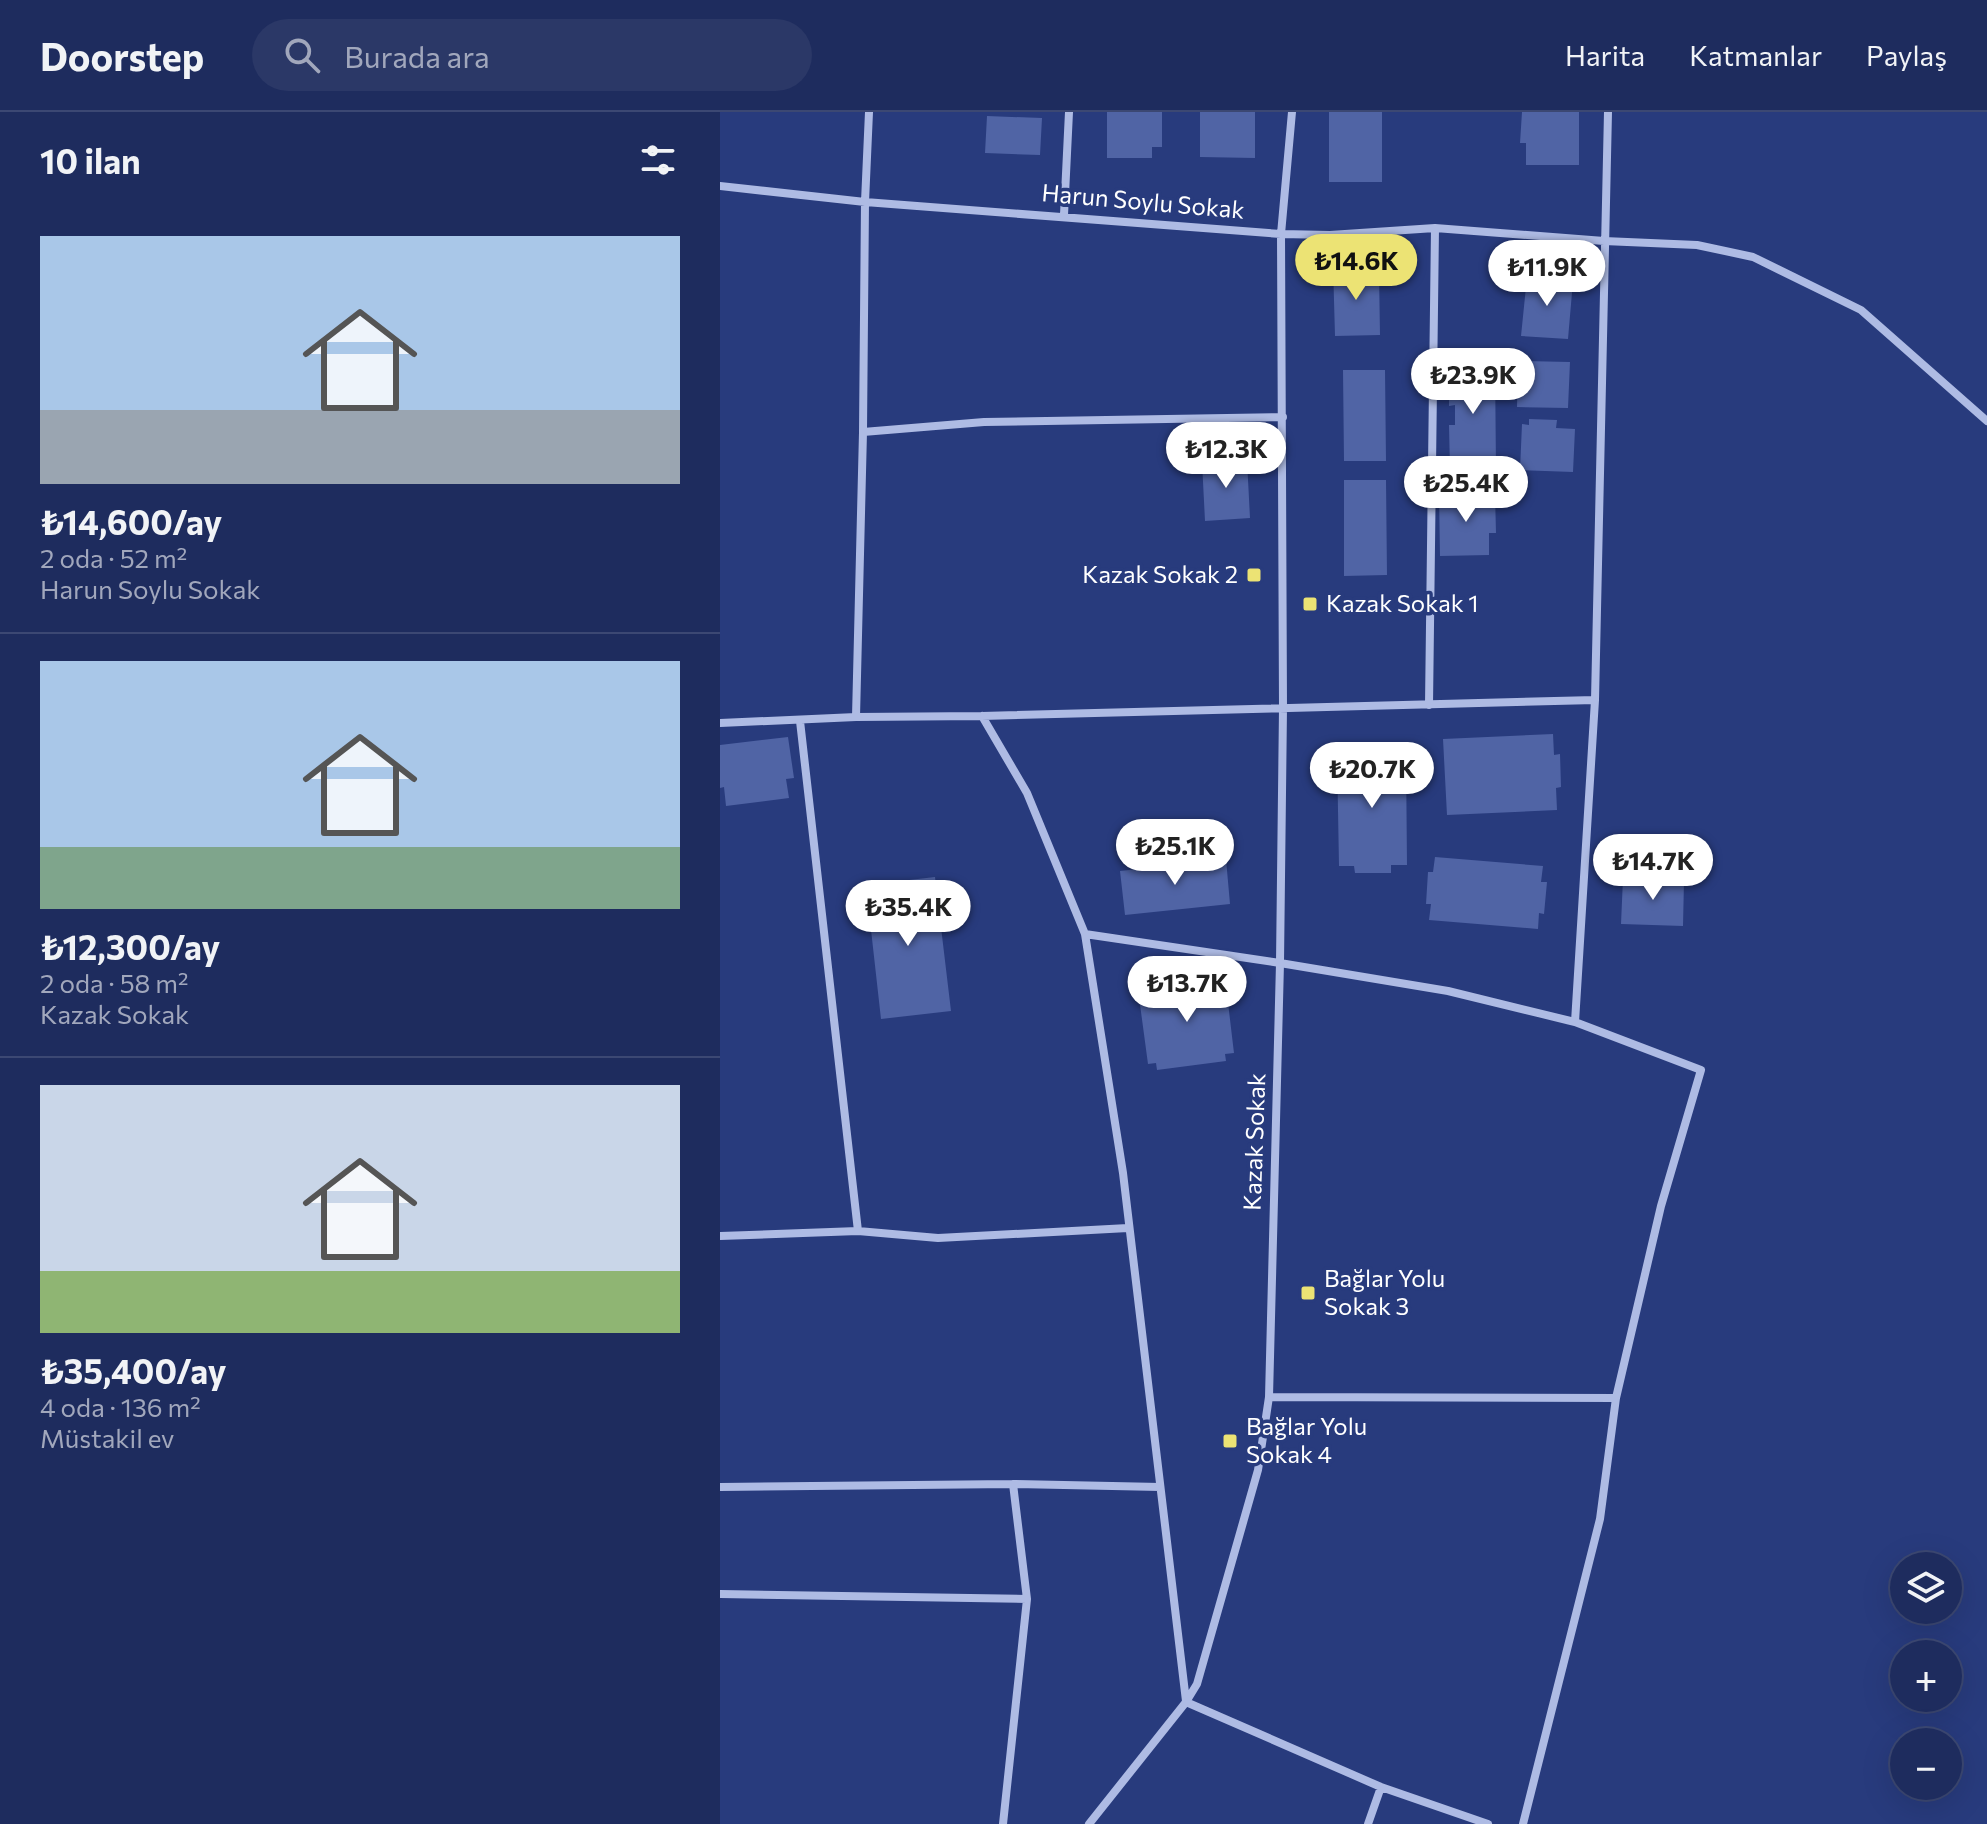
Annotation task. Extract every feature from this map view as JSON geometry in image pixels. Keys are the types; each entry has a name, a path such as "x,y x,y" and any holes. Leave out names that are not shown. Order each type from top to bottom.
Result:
{"street":[{"path":"856,717 869,112"},
{"path":"1064,215 1069,112"},
{"name":"Kazak Sokak","path":"1089,1824 1197,1684 1258,1470 1269,1397 1283,708 1281,234 1292,112"},
{"path":"1575,1022 1595,700 1608,112"},
{"name":"Harun Soylu Sokak","path":"720,186 865,202 1281,234 1330,235 1435,228 1697,245 1753,257 1861,310 1987,421"},
{"path":"1429,705 1435,228"},
{"path":"863,432 984,422 1283,417"},
{"path":"720,723 856,717 1595,700"},
{"path":"982,716 1027,793 1085,934 1123,1173 1186,1702 1381,1787 1488,1824"},
{"path":"800,721 858,1231"},
{"path":"1085,934 1448,991 1575,1022 1701,1070 1661,1206 1616,1398 1600,1519 1523,1824"},
{"path":"720,1236 858,1231 938,1238 1128,1228"},
{"path":"1269,1397 1616,1398"},
{"path":"720,1487 1013,1484 1160,1487"},
{"path":"1003,1824 1027,1599 1013,1484"},
{"path":"720,1594 1027,1599"},
{"path":"1368,1824 1381,1787"}],"building":[{"path":"1107,112 1162,112 1162,147 1152,147 1152,158 1107,158"},
{"path":"1200,112 1255,112 1255,158 1200,157"},
{"path":"1329,112 1382,112 1382,182 1329,182"},
{"path":"1522,112 1579,112 1579,165 1526,165 1526,143 1520,143"},
{"path":"987,116 1042,118 1040,155 985,153"},
{"path":"1333,265 1358,265 1358,273 1379,272 1380,335 1335,336"},
{"path":"1527,277 1573,281 1568,339 1521,336"},
{"path":"1518,361 1570,362 1568,408 1517,407"},
{"path":"1449,362 1495,362 1496,470 1450,470 1449,425 1455,425 1455,405 1449,406"},
{"path":"1343,370 1385,370 1386,461 1344,461"},
{"path":"1529,419 1557,420 1556,428 1575,429 1573,472 1520,470 1522,424 1529,425"},
{"path":"1247,460 1250,518 1205,521 1202,462"},
{"path":"1344,480 1386,480 1387,575 1344,576"},
{"path":"1495,494 1496,533 1489,533 1489,555 1440,556 1439,495"},
{"path":"1553,734 1554,755 1560,754 1561,787 1556,788 1557,810 1447,815 1443,739"},
{"path":"788,737 794,778 786,779 789,798 726,806 724,787 720,788 720,745"},
{"path":"1354,749 1390,749 1390,754 1406,754 1407,865 1391,865 1391,873 1355,873 1354,866 1339,866 1337,754 1354,754"},
{"path":"1435,857 1543,866 1541,882 1547,882 1544,914 1539,913 1538,929 1429,920 1431,904 1426,904 1428,872 1433,872"},
{"path":"1226,859 1230,904 1125,915 1120,871"},
{"path":"935,877 951,1011 881,1019 866,885"},
{"path":"1623,878 1684,881 1683,926 1621,924"},
{"path":"1216,977 1217,987 1226,986 1234,1053 1225,1054 1226,1061 1157,1070 1156,1063 1148,1064 1139,997 1148,995 1147,986"}],"place":[{"name":"Kazak Sokak 2","path":"1254,575"},
{"name":"Kazak Sokak 1","path":"1310,604"},
{"name":"Bağlar Yolu Sokak 3","path":"1308,1293"},
{"name":"Bağlar Yolu Sokak 4","path":"1230,1441"}]}
